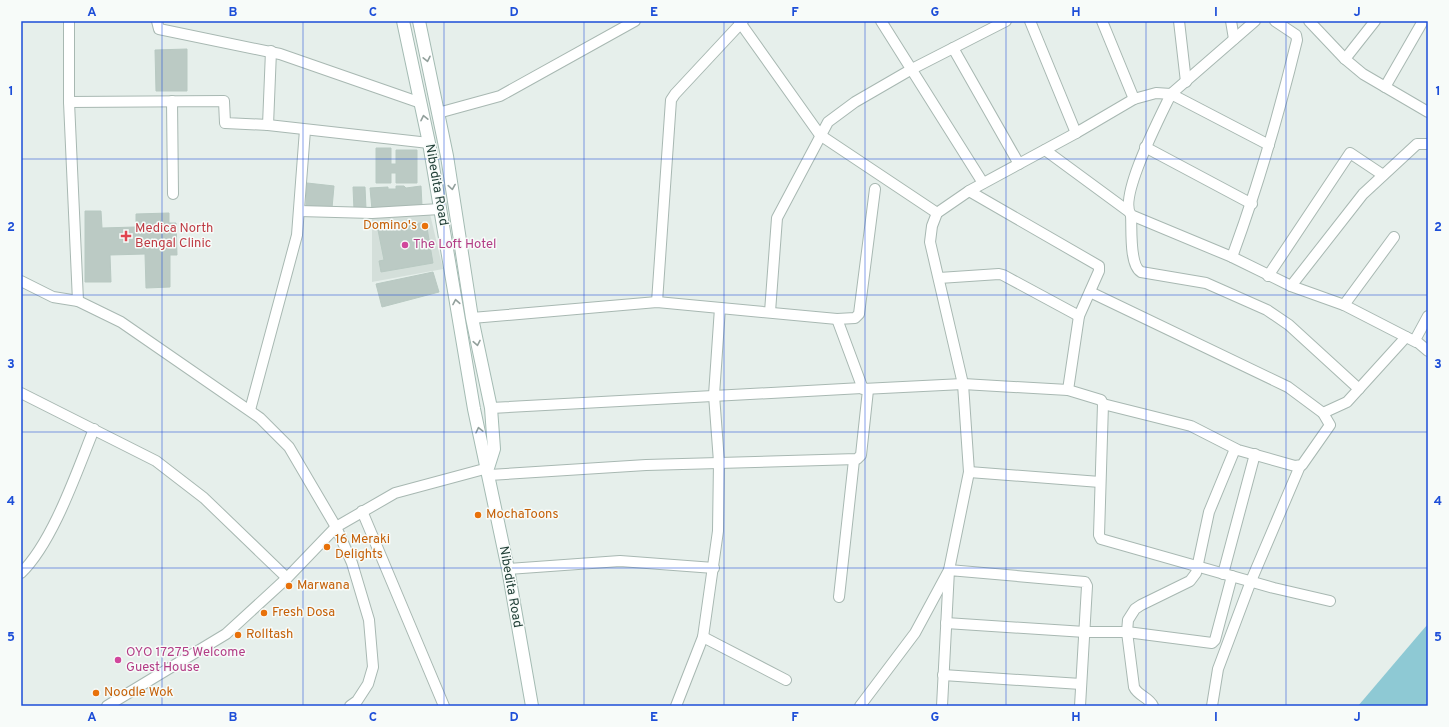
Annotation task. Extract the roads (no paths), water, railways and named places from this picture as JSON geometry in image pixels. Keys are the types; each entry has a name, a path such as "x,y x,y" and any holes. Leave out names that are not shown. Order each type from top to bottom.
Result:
{"street":[{"path":"69,21 69,102 78,301"},
{"path":"157,21 159,29 271,51 420,103"},
{"name":"Nibedita Road","path":"403,21 429,143 474,408 508,569 532,706"},
{"name":"Nibedita Road","path":"419,21 448,164 472,318 490,408 494,449 488,471"},
{"path":"438,113 500,96 635,21"},
{"path":"882,21 983,183"},
{"path":"770,312 777,218 828,122 855,102 912,69 1006,21"},
{"path":"1030,21 1076,133"},
{"path":"1102,21 1134,99"},
{"path":"1179,21 1186,82"},
{"path":"1230,21 1234,39"},
{"path":"1255,21 1171,94 1145,147 1128,198 1133,261 1137,269 1141,272 1206,283 1266,310 1289,325 1359,389"},
{"path":"1232,257 1252,204 1270,145 1297,40 1296,34 1275,21"},
{"path":"1309,21 1345,59 1363,74 1427,109"},
{"path":"1345,59 1375,21"},
{"path":"1385,87 1423,21"},
{"path":"657,302 671,100 740,22 820,135 937,213"},
{"path":"953,48 1019,164"},
{"path":"268,125 271,51"},
{"path":"942,706 949,570 969,472 963,384 930,242 932,226 937,213 969,191 1076,133 1134,99 1156,93 1171,94 1270,145"},
{"path":"172,101 173,194"},
{"path":"69,102 224,101 225,123 268,125 429,143"},
{"path":"250,410 296,242 305,130"},
{"path":"1291,286 1363,194 1417,144 1428,144"},
{"path":"1145,147 1252,204"},
{"path":"1045,150 1130,213 1232,257 1291,286 1344,305 1411,339 1428,351"},
{"path":"1268,276 1350,153 1383,176"},
{"path":"472,318 657,302 837,319 855,318 859,314 875,189"},
{"path":"969,191 1097,265 1099,271 1079,316 1068,390"},
{"path":"299,211 372,213 440,209"},
{"path":"1344,305 1394,237"},
{"path":"939,278 998,274 1079,316"},
{"path":"21,281 53,297 78,301 121,322 250,410 260,418 289,448 336,527 352,563 369,620 373,667 368,684 357,701 350,706"},
{"path":"1090,292 1288,387 1324,413 1329,422 1330,426 1300,466 1250,581 1218,669 1212,706"},
{"path":"676,706 703,637 714,568 718,531 718,462 714,395 720,308"},
{"path":"1324,413 1347,402 1411,339 1415,339 1428,316"},
{"path":"107,706 226,634 287,578 336,527 395,493 488,471 718,462 854,460 860,458 862,455 865,389 837,319"},
{"path":"490,408 714,395 963,384 1068,390 1098,399 1103,404 1191,426 1235,449 1300,466"},
{"path":"21,393 156,461 204,498 287,578"},
{"path":"1103,404 1099,535 1101,539 1227,575 1330,601"},
{"path":"21,573 36,554 60,512 94,429"},
{"path":"1152,706 1149,700 1135,689 1128,632 1128,620 1135,609 1190,581 1198,567 1209,512 1235,449"},
{"path":"946,623 1085,632 1128,632 1214,642 1227,575 1256,454"},
{"path":"839,597 854,460"},
{"path":"969,472 1100,482"},
{"path":"362,511 444,706"},
{"path":"508,569 620,561 714,568"},
{"path":"949,570 1085,582 1087,586 1080,706"},
{"path":"860,706 915,633 949,570"},
{"path":"703,637 786,680"},
{"path":"943,675 1081,684"}],"water":[{"path":"1428,624 1428,706 1358,706 1421,632"}],"place":[{"name":"Domino's","path":"425,226"},
{"name":"Medica North Bengal Clinic","path":"126,236"},
{"name":"The Loft Hotel","path":"405,245"},
{"name":"MochaToons","path":"478,515"},
{"name":"16 Meraki Delights","path":"327,547"},
{"name":"Marwana","path":"289,586"},
{"name":"Fresh Dosa","path":"264,613"},
{"name":"Rolltash","path":"238,635"},
{"name":"OYO 17275 Welcome Guest House","path":"118,660"},
{"name":"Noodle Wok","path":"96,693"}]}
